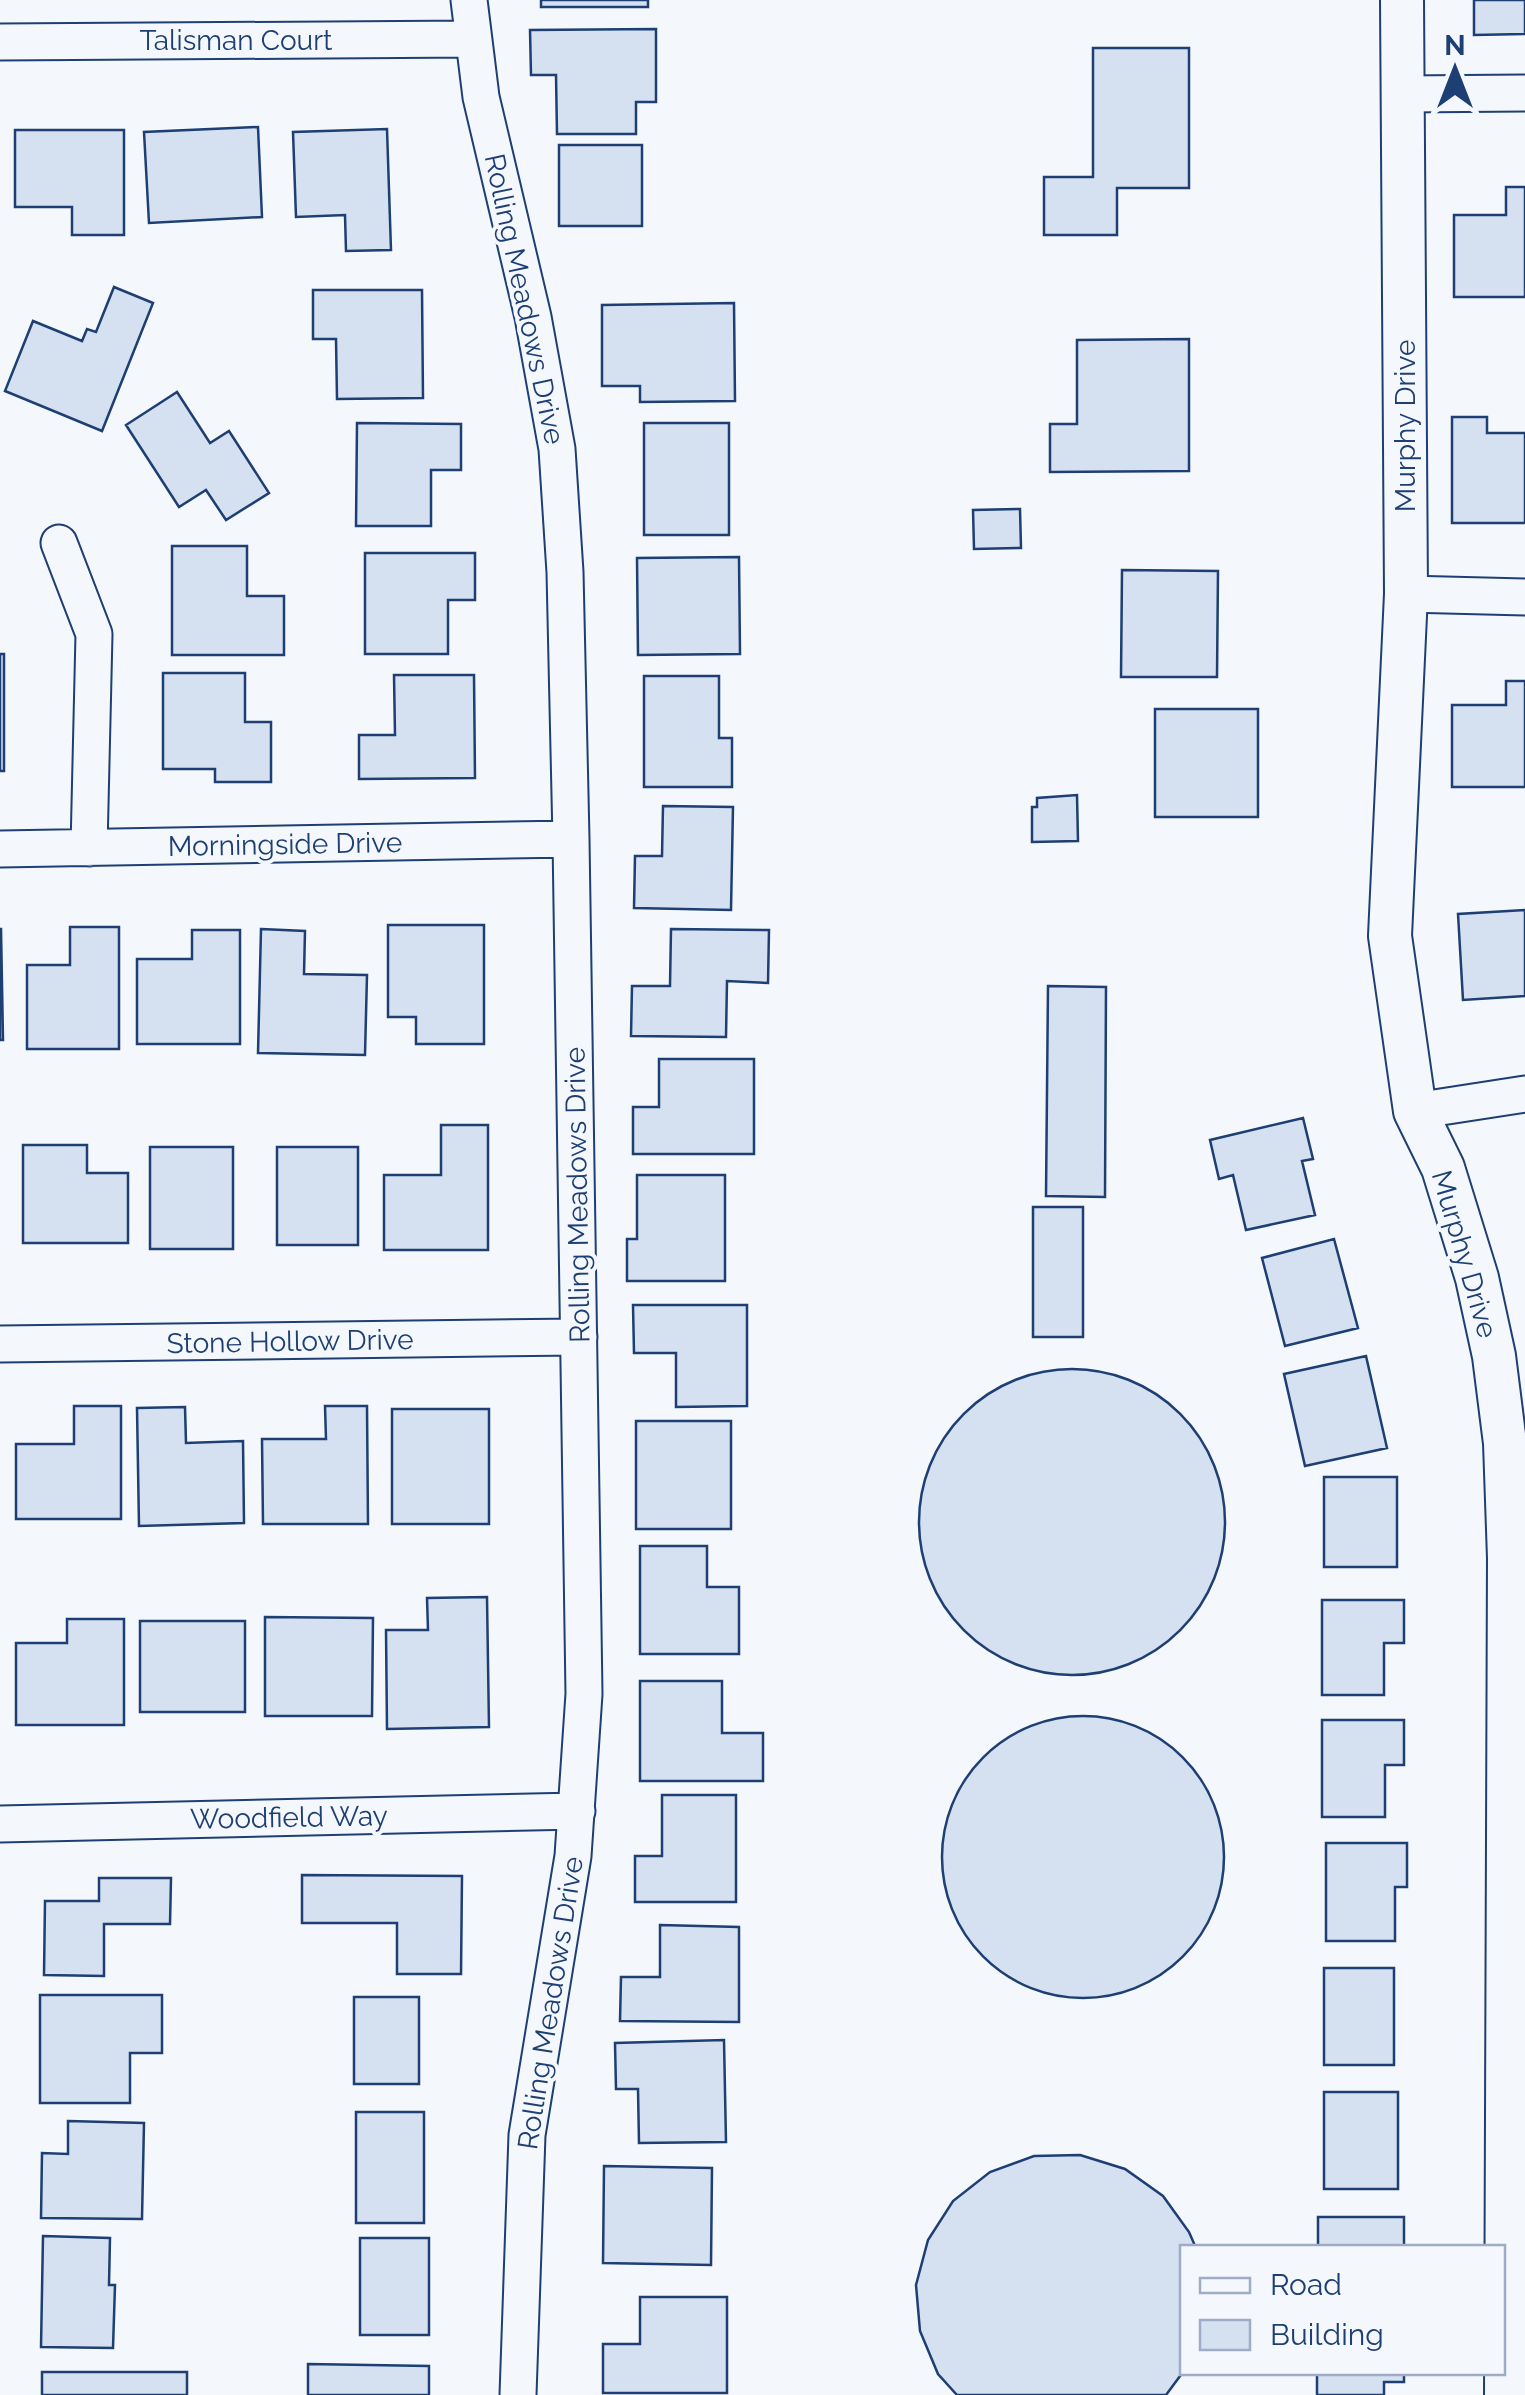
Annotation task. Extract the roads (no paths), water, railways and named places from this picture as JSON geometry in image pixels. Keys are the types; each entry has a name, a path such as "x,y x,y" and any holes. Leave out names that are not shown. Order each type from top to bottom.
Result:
{"street":[{"name":"Rolling Meadows Drive","path":"470,0 481,97 533,317 557,449 565,572 571,839 584,1694 573,1856 527,2135 518,2395"},
{"name":"Murphy Drive","path":"1402,0 1406,594 1390,936 1414,1111 1443,1168 1478,1278 1494,1356 1517,1558 1516,2155 1506,2395"},
{"name":"Talisman Court","path":"0,42 472,39"},
{"path":"1402,94 1525,93"},
{"path":"59,543 94,634 89,848"},
{"path":"1406,594 1525,597"},
{"name":"Morningside Drive","path":"0,849 571,839"},
{"path":"1414,1111 1525,1094"},
{"name":"Stone Hollow Drive","path":"0,1344 579,1337"},
{"name":"Woodfield Way","path":"0,1824 577,1811"}]}
